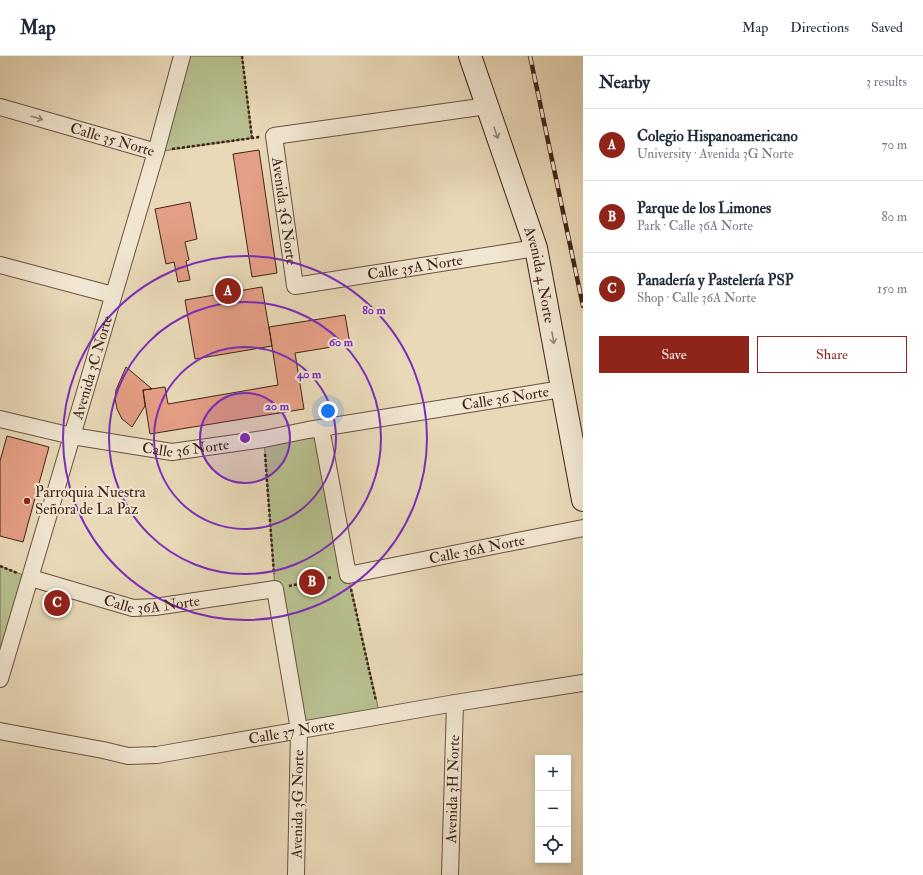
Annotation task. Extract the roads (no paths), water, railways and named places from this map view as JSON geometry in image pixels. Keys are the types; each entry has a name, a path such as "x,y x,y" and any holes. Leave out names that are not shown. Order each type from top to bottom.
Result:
{"main road":[{"name":"Avenida 4 Norte","path":"470,56 536,248 583,500"}],"street":[{"name":"Avenida 3C Norte","path":"0,679 156,152 182,56"},
{"name":"Avenida 3G Norte","path":"295,286 274,136 487,106"},
{"name":"Calle 35 Norte","path":"0,107 156,152"},
{"name":"Calle 35A Norte","path":"295,286 536,248"},
{"path":"0,265 113,295"},
{"name":"Calle 36 Norte","path":"0,419 72,436 172,452 264,439 321,428 562,388"},
{"name":"Calle 36A Norte","path":"321,428 347,572 583,528"},
{"name":"Calle 36A Norte","path":"30,578 133,608 155,607 276,590"},
{"name":"Avenida 3G Norte","path":"276,590 299,730 296,875"},
{"name":"Calle 37 Norte","path":"0,731 128,756 157,755 455,703 583,683"},
{"name":"Avenida 3H Norte","path":"450,875 455,703"}],"railway":[{"path":"530,56 583,306"}],"place":[{"name":"Colegio Hispanoamericano","path":"228,291"},
{"name":"Parroquia Nuestra Señora de La Paz","path":"27,501"},
{"name":"Parque de los Limones","path":"312,582"},
{"name":"Panadería y Pastelería PSP","path":"57,603"}]}
